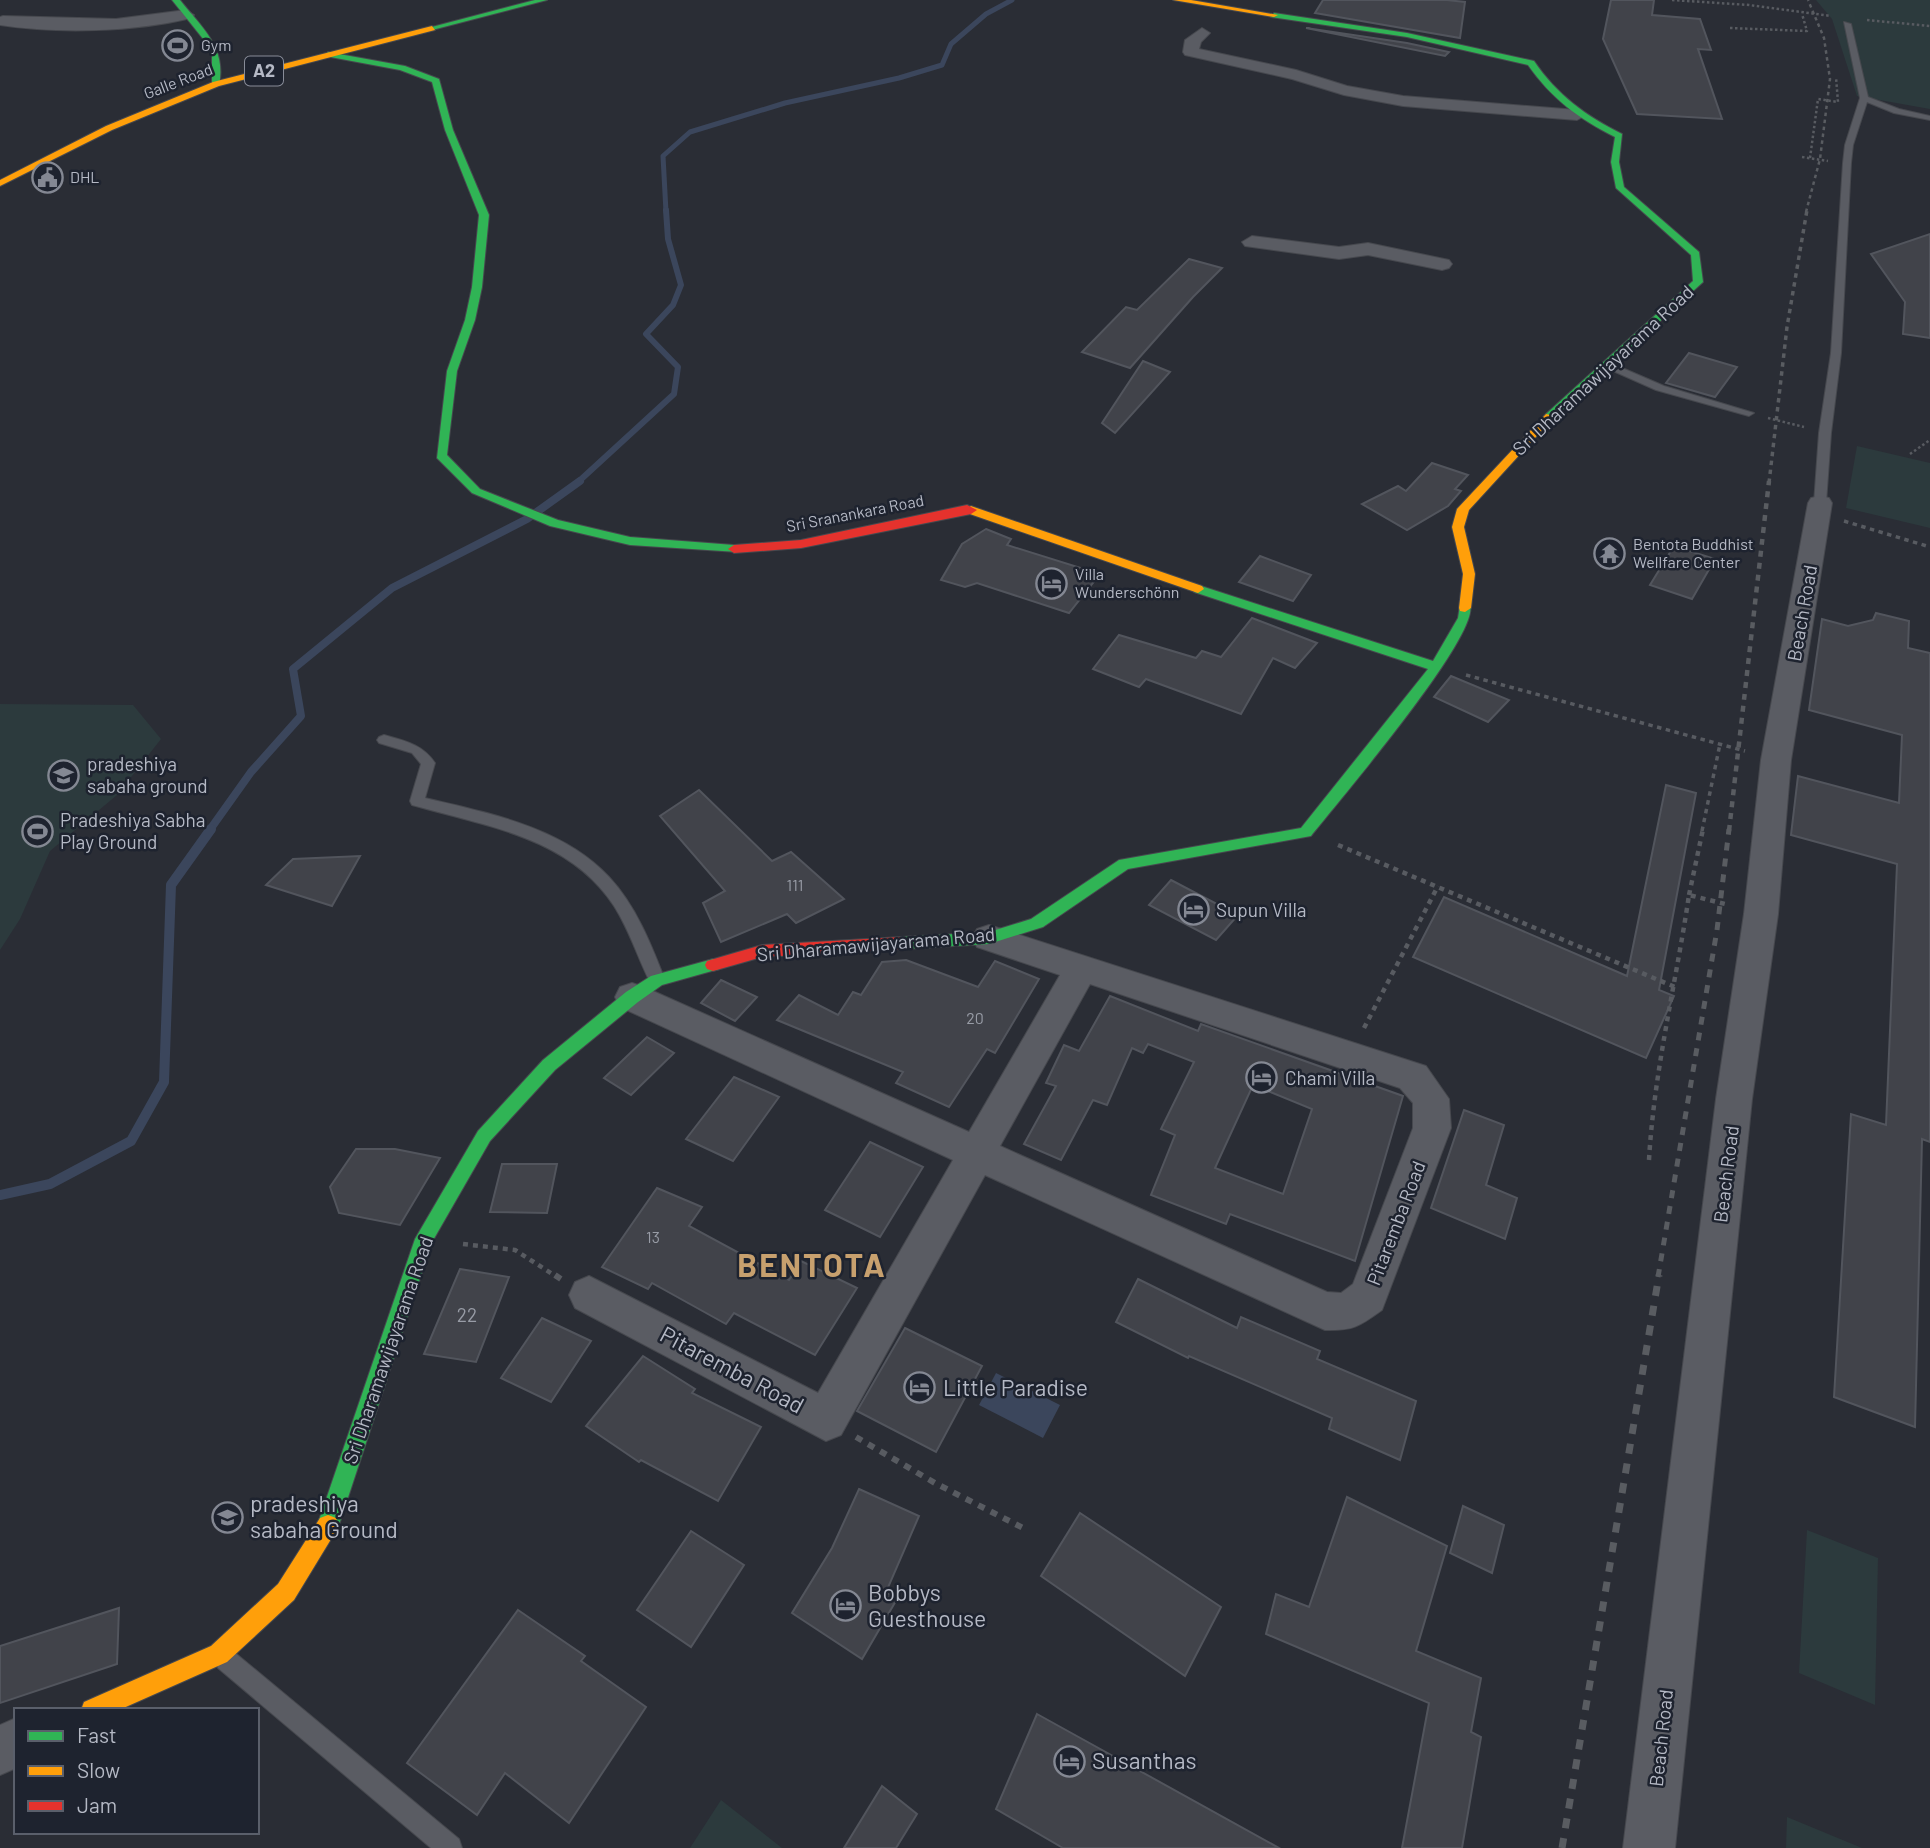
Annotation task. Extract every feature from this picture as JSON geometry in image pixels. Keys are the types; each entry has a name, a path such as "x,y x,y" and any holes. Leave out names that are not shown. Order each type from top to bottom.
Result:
{"main road":[{"path":"176,0 212,45 216,57 216,84"},
{"name":"Galle Road","path":"0,183 110,128 216,84 543,0"},
{"name":"Sri Dharamawijayarama Road","path":"97,1708 219,1654 286,1592 328,1526 424,1239 484,1136 549,1065 644,989 762,951 989,939 1037,923 1124,864 1306,832 1437,667 1464,618 1469,574 1458,527 1463,509 1534,430 1698,282 1696,254 1620,188 1615,162 1619,136 1577,115 1546,90 1531,63 1492,51 1418,36 1177,0"},
{"name":"Sri Sranankara Road","path":"328,54 402,68 436,81 449,130 484,215 477,287 471,320 452,371 441,456 476,491 554,523 631,541 736,549 802,544 967,509 1053,537 1144,573 1244,601 1437,667"}],"street":[{"path":"3,21 116,25 141,24 186,15"},
{"path":"1202,33 1193,40 1191,52 1296,75 1343,90 1403,101 1577,115"},
{"path":"1252,242 1339,253 1368,249 1443,264"},
{"name":"Beach Road","path":"1649,1848 1731,1126 1761,914 1776,760 1820,508"},
{"name":"Pitaremba Road","path":"644,989 977,1152 1325,1311 1347,1312 1368,1297 1432,1128 1432,1099 1413,1077 989,939"},
{"name":"Pitaremba Road","path":"589,1295 826,1420 1081,969"}],"lane":[{"path":"1820,508 1825,433 1836,353 1848,154 1864,98 1847,24"},
{"path":"1864,98 1898,111 1930,118"},
{"path":"1606,364 1660,388 1749,413"},
{"path":"384,740 416,750 428,763 416,801 480,816 560,846 603,879 629,915 644,989"},
{"path":"219,1654 450,1848"}],"path":[{"path":"1672,0 1749,5 1835,17"},
{"path":"1730,28 1807,32 1802,14"},
{"path":"1862,19 1930,26"},
{"path":"1810,158 1818,99 1838,102 1836,77"},
{"path":"1801,157 1820,159"},
{"path":"1749,413 1825,433"},
{"path":"1910,454 1930,440"},
{"path":"1820,508 1930,547"},
{"path":"1437,667 1776,760"},
{"path":"1649,1160 1652,1106 1675,988 1689,895 1720,744"},
{"path":"1306,832 1675,988"},
{"path":"1349,1056 1438,886"},
{"path":"1689,895 1761,914"},
{"path":"424,1239 515,1251 589,1295"},
{"path":"826,1420 935,1483 1027,1530"}],"shaded area":[{"path":"1816,0 1930,0 1930,109 1857,96 1832,19"},
{"path":"1857,446 1930,463 1930,528 1846,508"},
{"name":"Pradeshiya Sabha Play Ground","path":"0,704 133,705 161,739 117,795 50,851 20,919 0,950"},
{"path":"1807,1530 1878,1558 1875,1705 1799,1673"},
{"path":"721,1800 782,1848 690,1848"},
{"path":"1787,1817 1862,1848 1786,1848"}],"water":[{"path":"996,1373 1060,1405 1043,1438 979,1405"}],"building":[{"path":"1323,0 1465,2 1460,38 1315,13"},
{"path":"1611,0 1654,0 1652,15 1700,19 1711,50 1698,49 1722,119 1637,114 1603,39"},
{"path":"1306,28 1407,43 1449,52 1445,56"},
{"path":"1930,234 1930,338 1903,334 1905,302 1871,254"},
{"path":"1189,259 1222,268 1130,368 1082,352 1126,307 1137,310"},
{"path":"1689,353 1737,367 1715,397 1666,383"},
{"path":"1143,361 1170,372 1115,433 1102,423"},
{"path":"1432,463 1468,475 1455,489 1461,491 1448,506 1407,530 1362,504 1398,486 1406,491"},
{"path":"986,529 1011,539 1007,545 1100,574 1069,613 977,583 965,587 941,580 962,544"},
{"path":"1674,546 1715,559 1692,599 1650,585"},
{"path":"1260,556 1311,575 1293,601 1239,582"},
{"path":"1876,613 1909,621 1908,648 1930,653 1930,1142 1922,1139 1915,1427 1834,1397 1851,1114 1886,1125 1897,864 1791,835 1798,776 1899,803 1902,735 1809,710 1822,619 1848,626 1873,620"},
{"path":"1252,618 1317,643 1295,668 1273,658 1241,714 1146,679 1139,687 1093,669 1119,635 1196,658 1202,651 1221,657"},
{"path":"1451,676 1509,700 1488,722 1434,697"},
{"path":"1666,785 1696,793 1659,990 1674,996 1646,1058 1413,957 1444,897 1627,976"},
{"path":"699,790 772,861 791,852 844,899 796,923 787,914 721,942 703,903 725,891 660,816"},
{"path":"360,856 332,906 266,885 293,859"},
{"name":"Supun Villa","path":"1171,880 1238,915 1216,940 1149,905"},
{"path":"906,960 978,987 995,961 1039,979 995,1053 987,1049 949,1107 896,1083 903,1072 777,1020 799,995 838,1015 853,992 861,995 882,962"},
{"path":"721,980 757,997 735,1021 701,1003"},
{"path":"1110,996 1198,1031 1201,1024 1403,1096 1355,1261 1230,1214 1226,1224 1151,1195 1175,1135 1161,1129 1194,1062 1148,1044 1143,1053 1132,1048 1107,1105 1093,1100 1061,1160 1024,1144 1056,1086 1046,1083 1064,1045 1079,1051","holes":["1253,1085 1312,1109 1283,1194 1215,1168"]},
{"path":"647,1037 674,1053 631,1095 604,1078"},
{"path":"734,1077 779,1097 733,1161 686,1139"},
{"path":"1464,1110 1504,1125 1486,1185 1517,1198 1505,1239 1431,1208"},
{"path":"870,1142 923,1167 880,1237 825,1210"},
{"path":"356,1149 395,1149 440,1158 400,1225 339,1213 330,1187"},
{"path":"502,1164 557,1164 547,1213 490,1212"},
{"path":"657,1188 702,1207 689,1226 789,1280 801,1261 857,1288 815,1355 734,1313 726,1324 652,1283 648,1289 602,1267"},
{"path":"460,1269 509,1277 476,1362 424,1354"},
{"path":"1138,1279 1237,1328 1241,1317 1320,1351 1317,1359 1416,1401 1400,1460 1329,1429 1332,1418 1189,1356 1188,1358 1116,1322"},
{"path":"542,1318 591,1341 551,1402 501,1378"},
{"name":"Little Paradise","path":"905,1328 982,1366 936,1452 857,1411"},
{"path":"643,1356 695,1389 692,1393 761,1427 718,1501 641,1460 639,1462 586,1426"},
{"path":"859,1489 919,1516 886,1592 897,1599 862,1659 792,1613 832,1548"},
{"path":"1347,1497 1447,1546 1416,1651 1481,1678 1471,1732 1481,1737 1462,1848 1402,1848 1429,1703 1266,1634 1276,1594 1309,1607"},
{"path":"1463,1506 1504,1525 1492,1573 1450,1553"},
{"path":"1080,1513 1221,1607 1185,1676 1041,1576"},
{"path":"691,1531 744,1565 691,1647 637,1610"},
{"path":"119,1608 117,1664 0,1703 0,1646"},
{"path":"518,1610 585,1656 581,1661 646,1707 569,1823 505,1773 477,1815 407,1763"},
{"name":"Susanthas","path":"1037,1714 1279,1848 1063,1848 996,1809"},
{"path":"882,1786 917,1814 896,1848 844,1848"}],"waterway":[{"path":"666,212 663,156 690,132 785,103 899,78 942,65 951,44 986,14 1012,0"},
{"path":"577,483 674,394 678,367 646,334 673,305 681,285 668,239 666,210"},
{"path":"209,831 251,772 301,716 293,669 392,588 527,519 580,481"},
{"path":"0,1195 50,1184 131,1141 164,1082 171,885 211,829"}],"railway":[{"path":"1806,212 1820,159 1830,79 1824,38 1808,0"},
{"path":"1769,483 1787,327 1807,210"},
{"path":"1729,831 1769,481"},
{"path":"1658,1277 1717,930 1729,829"},
{"path":"1562,1848 1659,1275"}],"traffic: fast":[{"path":"176,0 212,45 216,57 216,84"},
{"path":"432,28 543,0"},
{"path":"1274,15 1407,35 1531,63 1558,97 1592,122 1619,136 1615,162 1620,188 1696,254 1698,282 1550,416"},
{"path":"328,54 402,68 436,81 449,130 484,215 477,287 470,320 452,371 441,456 476,491 554,523 630,541 734,549"},
{"path":"1198,589 1437,667"},
{"path":"902,943 989,938 1037,923 1124,864 1306,832 1437,667 1464,618 1465,608"},
{"path":"328,1526 424,1239 484,1136 549,1065 632,997 657,980 713,965"}],"traffic: slow":[{"path":"1177,0 1274,15"},
{"path":"0,183 109,128 216,84 432,28"},
{"path":"1465,608 1469,574 1458,527 1463,509 1550,416"},
{"path":"971,510 1198,589"},
{"path":"97,1708 219,1654 286,1592 328,1526"}],"traffic: jam":[{"path":"734,549 801,544 971,510"},
{"path":"713,965 762,951 902,943"}],"place":[{"name":"Gym","path":"178,45"},
{"name":"DHL","path":"47,177"},
{"name":"Bentota Buddhist Wellfare Center","path":"1610,553"},
{"name":"Villa Wunderschönn","path":"1052,583"},
{"name":"pradeshiya sabaha ground","path":"64,775"},
{"name":"Pradeshiya Sabha Play Ground","path":"37,831"},
{"name":"Supun Villa","path":"1193,910"},
{"name":"Chami Villa","path":"1262,1078"},
{"name":"Little Paradise","path":"920,1388"},
{"name":"pradeshiya sabaha Ground","path":"227,1517"},
{"name":"Bobbys Guesthouse","path":"845,1606"},
{"name":"Susanthas","path":"1069,1761"}],"district":[{"name":"BENTOTA","path":"812,1266"}]}
